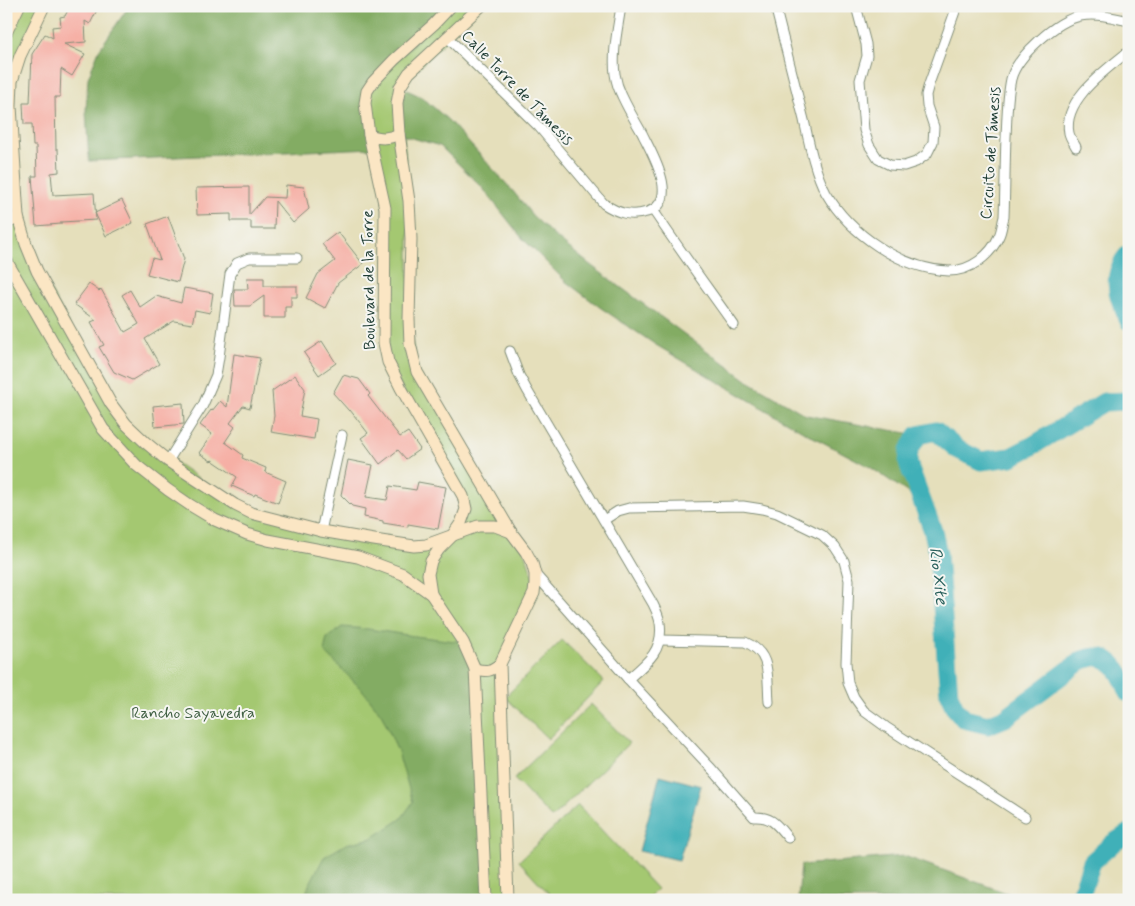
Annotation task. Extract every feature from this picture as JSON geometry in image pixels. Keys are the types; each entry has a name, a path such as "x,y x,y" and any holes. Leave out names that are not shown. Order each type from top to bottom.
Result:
{"street":[{"path":"6,33 19,6"},
{"path":"44,6 20,56 12,81 8,104 18,217 37,271 111,404 126,424 168,461 250,513 322,531 414,546 426,545 478,526 495,526 512,532"},
{"name":"Boulevard de la Torre","path":"451,6 372,82 365,103 369,135 385,208 384,343 388,362 401,388 463,496 466,509 452,536"},
{"path":"475,669 484,672 493,670 500,664 534,593 535,574 532,563 417,372 410,344 410,201 399,134 397,103 400,87 409,74 481,6"},
{"path":"622,6 614,56 615,75 620,94 657,162 662,176 663,194 660,202 653,210 734,325"},
{"name":"Circuito de Támesis","path":"775,6 814,162 826,192 842,215 861,235 881,248 926,269 952,271 973,265 988,253 999,236 1004,217 1008,102 1012,77 1022,58 1057,26 1079,16 1105,15 1129,21"},
{"path":"856,6 866,44 867,56 860,80 864,130 869,145 878,159 890,165 904,166 916,162 927,154 933,142 934,128 927,106 926,95 957,6"},
{"name":"Calle Torre de Támesis","path":"447,37 539,127 604,204 616,212 628,215 653,210"},
{"path":"1076,147 1069,133 1069,117 1078,98 1129,50"},
{"path":"369,135 385,138 399,134"},
{"path":"6,224 18,217"},
{"path":"168,461 203,405 216,375 230,274 237,263 249,258 297,258"},
{"path":"6,260 103,429 136,465 168,490 215,520 247,534 268,540 358,557 402,574 431,594 463,642 475,669 486,900"},
{"path":"510,351 527,390 653,604 660,621 661,640 655,653 646,664 628,679"},
{"path":"322,531 342,435"},
{"path":"604,520 618,511 629,508 743,506 777,513 822,535 835,547 844,561 849,580 846,662 848,683 854,697 864,711 1025,817"},
{"path":"431,594 428,574 431,562 439,549 452,536"},
{"path":"535,574 754,817 770,819 788,838"},
{"path":"661,640 744,642 754,646 762,655 766,664 769,702"},
{"path":"500,664 508,900"}],"green space":[{"name":"Rancho Sayavedra","path":"19,6 44,6 20,56 11,106 26,244 111,404 145,442 250,513 414,546 451,536 467,509 388,362 385,208 367,91 451,6 481,6 400,87 409,201 409,319 417,372 525,552 535,584 500,664 508,900 6,900 6,33"},
{"path":"129,6 448,6 368,91 373,148 89,161 86,111 88,78 99,50"},
{"path":"400,87 422,97 449,121 512,190 532,215 553,235 589,264 748,381 806,415 918,435 909,450 908,463 923,503 870,467 815,438 656,345 565,281 522,238 481,186 440,146 399,134"},
{"path":"342,627 463,642 475,669 486,900 304,900 309,885 324,857 346,844 372,838 401,819 413,802 398,752 382,715 365,693 324,651 327,638"},
{"path":"562,640 604,681 548,739 505,697"},
{"path":"591,704 629,743 552,818 514,779"},
{"path":"578,805 657,889 646,900 555,900 519,861"},
{"path":"904,856 1026,900 798,900 801,865"}],"water":[{"path":"660,775 701,786 679,860 639,851"}],"building":[{"path":"70,6 99,6 90,24 85,21 86,42 64,44 85,54 72,76 61,69 60,97 55,97 56,149 58,149 59,172 51,173 53,195 94,193 96,220 36,226 32,176 37,176 36,146 33,146 32,124 24,124 23,103 30,103 32,54 45,34 53,38 52,27 61,26 60,17 65,16"},
{"path":"286,185 304,187 309,209 293,223 275,201 274,229 251,229 251,221 231,221 231,214 197,215 196,188 249,187 249,215 265,197 285,198"},
{"path":"122,200 133,223 106,236 95,213"},
{"path":"168,216 184,259 178,282 147,274 152,258 160,260 147,224"},
{"path":"338,232 363,264 338,283 325,308 306,298 318,274 335,261 322,244"},
{"path":"247,278 264,278 264,286 297,286 297,297 291,297 291,307 285,307 285,318 264,318 264,296 250,306 235,306 234,289 248,289"},
{"path":"89,284 99,291 101,289 125,332 139,324 122,295 130,290 140,307 156,296 181,303 184,288 213,293 210,313 195,310 192,324 174,321 145,339 159,364 132,380 114,372 99,347 104,345 91,322 96,320 74,304"},
{"path":"322,341 336,363 319,375 304,353"},
{"path":"234,354 260,358 250,408 243,406 230,423 235,427 225,442 243,455 242,458 266,468 265,472 286,481 278,503 255,494 254,496 232,486 237,477 199,453 212,434 200,425 220,401 227,407"},
{"path":"295,375 305,389 300,416 317,419 314,439 271,432 274,416 272,391"},
{"path":"343,375 359,379 370,394 368,396 400,437 408,432 420,449 406,459 398,450 380,464 361,438 368,433 350,410 333,393"},
{"path":"183,403 184,424 155,427 153,406"},
{"path":"348,460 373,465 366,497 387,500 390,486 416,490 418,482 446,487 438,529 408,524 408,527 383,523 383,521 364,517 365,509 352,506 341,495"}],"waterway":[{"name":"Rio Xite","path":"1129,254 1124,260 1117,278 1118,293 1129,321"},
{"name":"Rio Xite","path":"1129,401 1104,402 1011,457 981,461 957,449 936,431 918,435 909,450 908,463 933,531 938,554 949,695 955,708 964,719 988,725 1005,718 1082,660 1095,657 1110,662 1118,670 1129,693"},
{"name":"Rio Xite","path":"1079,900 1092,862 1112,844 1129,833"}]}
